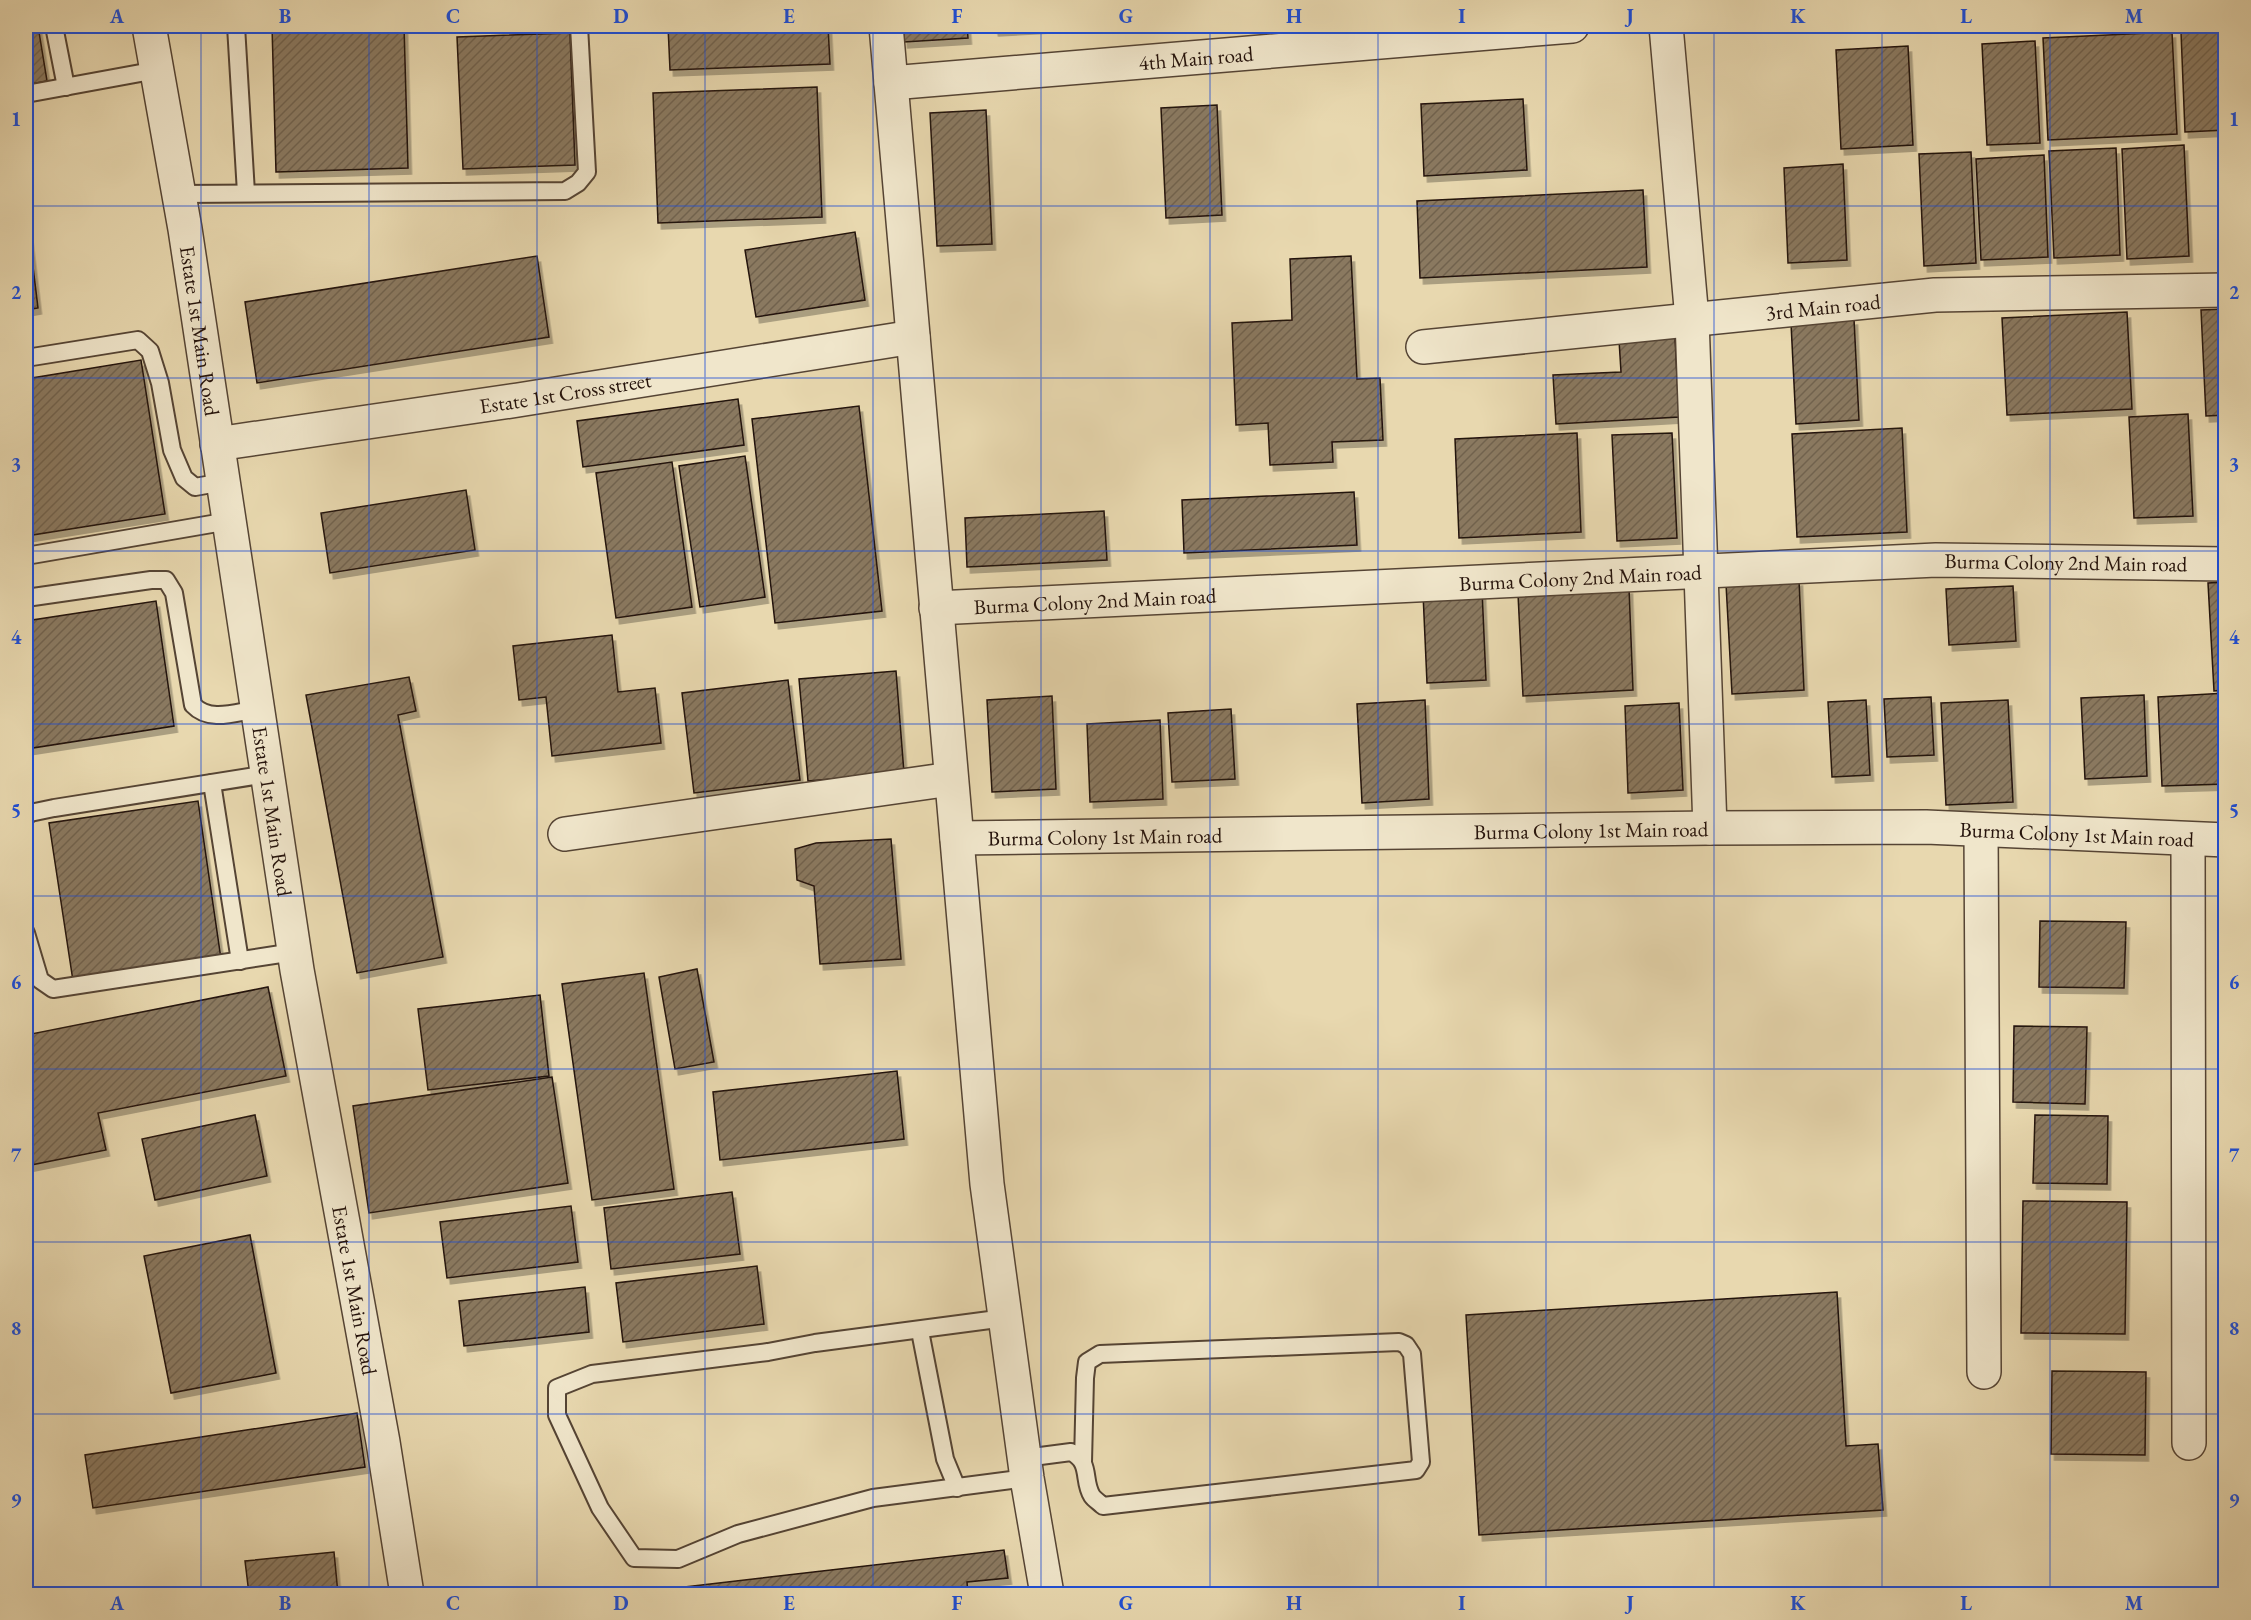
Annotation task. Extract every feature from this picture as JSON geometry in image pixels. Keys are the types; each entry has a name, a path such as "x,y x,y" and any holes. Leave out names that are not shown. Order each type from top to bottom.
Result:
{"street":[{"name":"Estate 1st Main Road","path":"149,26 230,521 294,952 383,1442 407,1594"},
{"path":"886,26 987,1184 1026,1468 1047,1594"},
{"name":"4th Main road","path":"891,83 1572,26"},
{"path":"1666,26 1692,319 1710,828"},
{"name":"3rd Main road","path":"1423,347 1935,295 2226,290"},
{"name":"Estate 1st Cross street","path":"217,444 518,400 913,338"},
{"name":"Burma Colony 2nd Main road","path":"936,608 1936,560 2226,564"},
{"path":"565,834 951,779"},
{"name":"Burma Colony 1st Main road","path":"957,838 1926,827 2226,840"},
{"path":"1981,830 1984,1372"},
{"path":"2188,840 2189,1443"}],"lane":[{"path":"54,26 66,87"},
{"path":"236,26 246,193"},
{"path":"178,194 565,192 578,183 587,172 579,26"},
{"path":"26,94 157,70"},
{"path":"26,358 138,340 150,351 159,383 172,450 184,478 195,487 223,482"},
{"path":"26,556 230,521"},
{"path":"26,598 151,580 166,580 174,594 193,705 201,714 214,716 258,709"},
{"path":"26,817 30,813 54,808 267,774"},
{"path":"212,783 240,961"},
{"path":"26,933 40,980 53,989 294,952"},
{"path":"1005,1318 592,1374 557,1388 557,1415 600,1508 634,1558 678,1559 738,1534 873,1498 957,1488 1071,1452 1083,1462 1092,1496 1103,1506 1416,1470 1421,1462 1412,1354 1406,1346 1399,1342 1100,1354 1087,1362 1083,1462"},
{"path":"920,1330 945,1459 957,1488"}],"building":[{"path":"26,26 38,26 47,81 26,85"},
{"path":"272,26 404,26 408,168 276,172"},
{"path":"668,26 828,26 830,64 670,70"},
{"path":"903,26 967,26 968,38 904,42"},
{"path":"994,26 1048,26 1048,27 995,30"},
{"path":"2226,30 2226,130 2185,132 2181,32"},
{"path":"2172,32 2177,134 2048,140 2043,38"},
{"path":"570,33 575,165 463,169 457,37"},
{"path":"2035,41 2040,143 1987,145 1982,44"},
{"path":"1908,46 1913,145 1841,149 1836,50"},
{"path":"817,87 822,217 658,223 653,93"},
{"path":"1523,99 1527,170 1424,176 1421,104"},
{"path":"1217,105 1222,215 1166,218 1161,108"},
{"path":"986,110 992,244 937,246 930,113"},
{"path":"2184,145 2189,256 2127,259 2122,149"},
{"path":"2116,148 2120,255 2054,258 2049,151"},
{"path":"1971,152 1976,263 1924,266 1919,154"},
{"path":"2044,155 2048,257 1981,260 1976,159"},
{"path":"1843,164 1847,260 1788,263 1784,168"},
{"path":"1643,190 1647,267 1420,278 1417,201"},
{"path":"855,232 865,300 756,317 745,250"},
{"path":"26,234 29,234 38,308 26,310"},
{"path":"537,256 549,337 257,383 245,302"},
{"path":"1351,256 1357,379 1380,378 1383,440 1332,442 1333,462 1270,465 1268,423 1236,425 1232,323 1292,320 1290,259"},
{"path":"2226,309 2226,415 2206,416 2201,310"},
{"path":"2127,312 2132,409 2007,415 2002,318"},
{"path":"1854,319 1859,420 1796,424 1791,323"},
{"path":"1675,337 1679,417 1556,424 1553,375 1621,372 1619,340"},
{"path":"141,360 165,514 26,536 26,379"},
{"path":"738,399 744,445 583,467 577,421"},
{"path":"859,406 882,611 775,623 752,419"},
{"path":"2188,414 2193,516 2134,518 2129,417"},
{"path":"1902,428 1907,532 1797,537 1792,434"},
{"path":"1577,433 1581,532 1459,538 1455,439"},
{"path":"1672,433 1677,538 1617,541 1612,435"},
{"path":"745,456 765,597 700,607 679,466"},
{"path":"672,462 692,607 616,618 596,473"},
{"path":"466,490 475,550 330,573 321,513"},
{"path":"1354,492 1357,545 1184,553 1182,500"},
{"path":"1104,511 1107,560 967,567 965,518"},
{"path":"1799,580 1804,690 1732,694 1726,584"},
{"path":"2226,582 2226,690 2214,691 2208,583"},
{"path":"2013,586 2016,641 1949,645 1946,589"},
{"path":"1629,588 1633,690 1523,696 1518,594"},
{"path":"1482,590 1486,680 1427,683 1423,593"},
{"path":"156,601 174,726 26,749 26,621"},
{"path":"612,635 618,692 655,688 661,743 552,756 546,697 519,700 513,646"},
{"path":"896,671 904,773 808,781 799,679"},
{"path":"409,677 416,711 398,715 443,957 357,973 306,695"},
{"path":"788,680 800,780 694,793 682,693"},
{"path":"2226,693 2226,784 2162,786 2158,697"},
{"path":"2144,695 2147,776 2085,779 2081,698"},
{"path":"1052,696 1056,789 992,792 987,700"},
{"path":"1931,697 1934,755 1887,757 1884,699"},
{"path":"1425,700 1429,799 1362,803 1357,704"},
{"path":"1866,700 1870,775 1832,777 1828,702"},
{"path":"2008,700 2013,802 1946,805 1941,703"},
{"path":"1679,703 1683,790 1628,793 1625,706"},
{"path":"1231,709 1235,779 1172,782 1168,713"},
{"path":"1160,720 1163,799 1090,802 1087,724"},
{"path":"198,801 221,959 73,981 49,823"},
{"path":"891,839 901,959 820,964 814,886 797,880 795,849 816,843"},
{"path":"2040,921 2126,922 2124,988 2039,987"},
{"path":"697,969 714,1062 675,1069 659,977"},
{"path":"644,973 674,1189 592,1200 562,984"},
{"path":"268,987 286,1076 98,1113 106,1150 26,1166 26,1035"},
{"path":"540,995 549,1076 428,1090 418,1009"},
{"path":"2014,1026 2087,1027 2085,1104 2013,1102"},
{"path":"897,1071 904,1139 720,1160 713,1092"},
{"path":"552,1077 568,1183 369,1213 353,1106"},
{"path":"255,1115 267,1176 155,1200 142,1139"},
{"path":"2035,1115 2108,1116 2107,1184 2033,1183"},
{"path":"732,1192 740,1254 611,1269 604,1208"},
{"path":"2023,1201 2127,1202 2125,1334 2021,1333"},
{"path":"571,1206 578,1262 447,1278 440,1222"},
{"path":"250,1235 276,1373 171,1393 144,1256"},
{"path":"757,1266 764,1324 623,1342 616,1283"},
{"path":"585,1287 589,1332 464,1346 459,1301"},
{"path":"1837,1292 1846,1446 1878,1444 1883,1510 1479,1535 1466,1315"},
{"path":"2052,1371 2146,1372 2145,1455 2051,1454"},
{"path":"357,1413 365,1467 93,1508 85,1455"},
{"path":"1004,1550 1008,1578 967,1582 968,1594 624,1594"},
{"path":"334,1552 338,1594 249,1594 245,1561"},
{"path":"1347,1591 1348,1594 1326,1594"}]}
